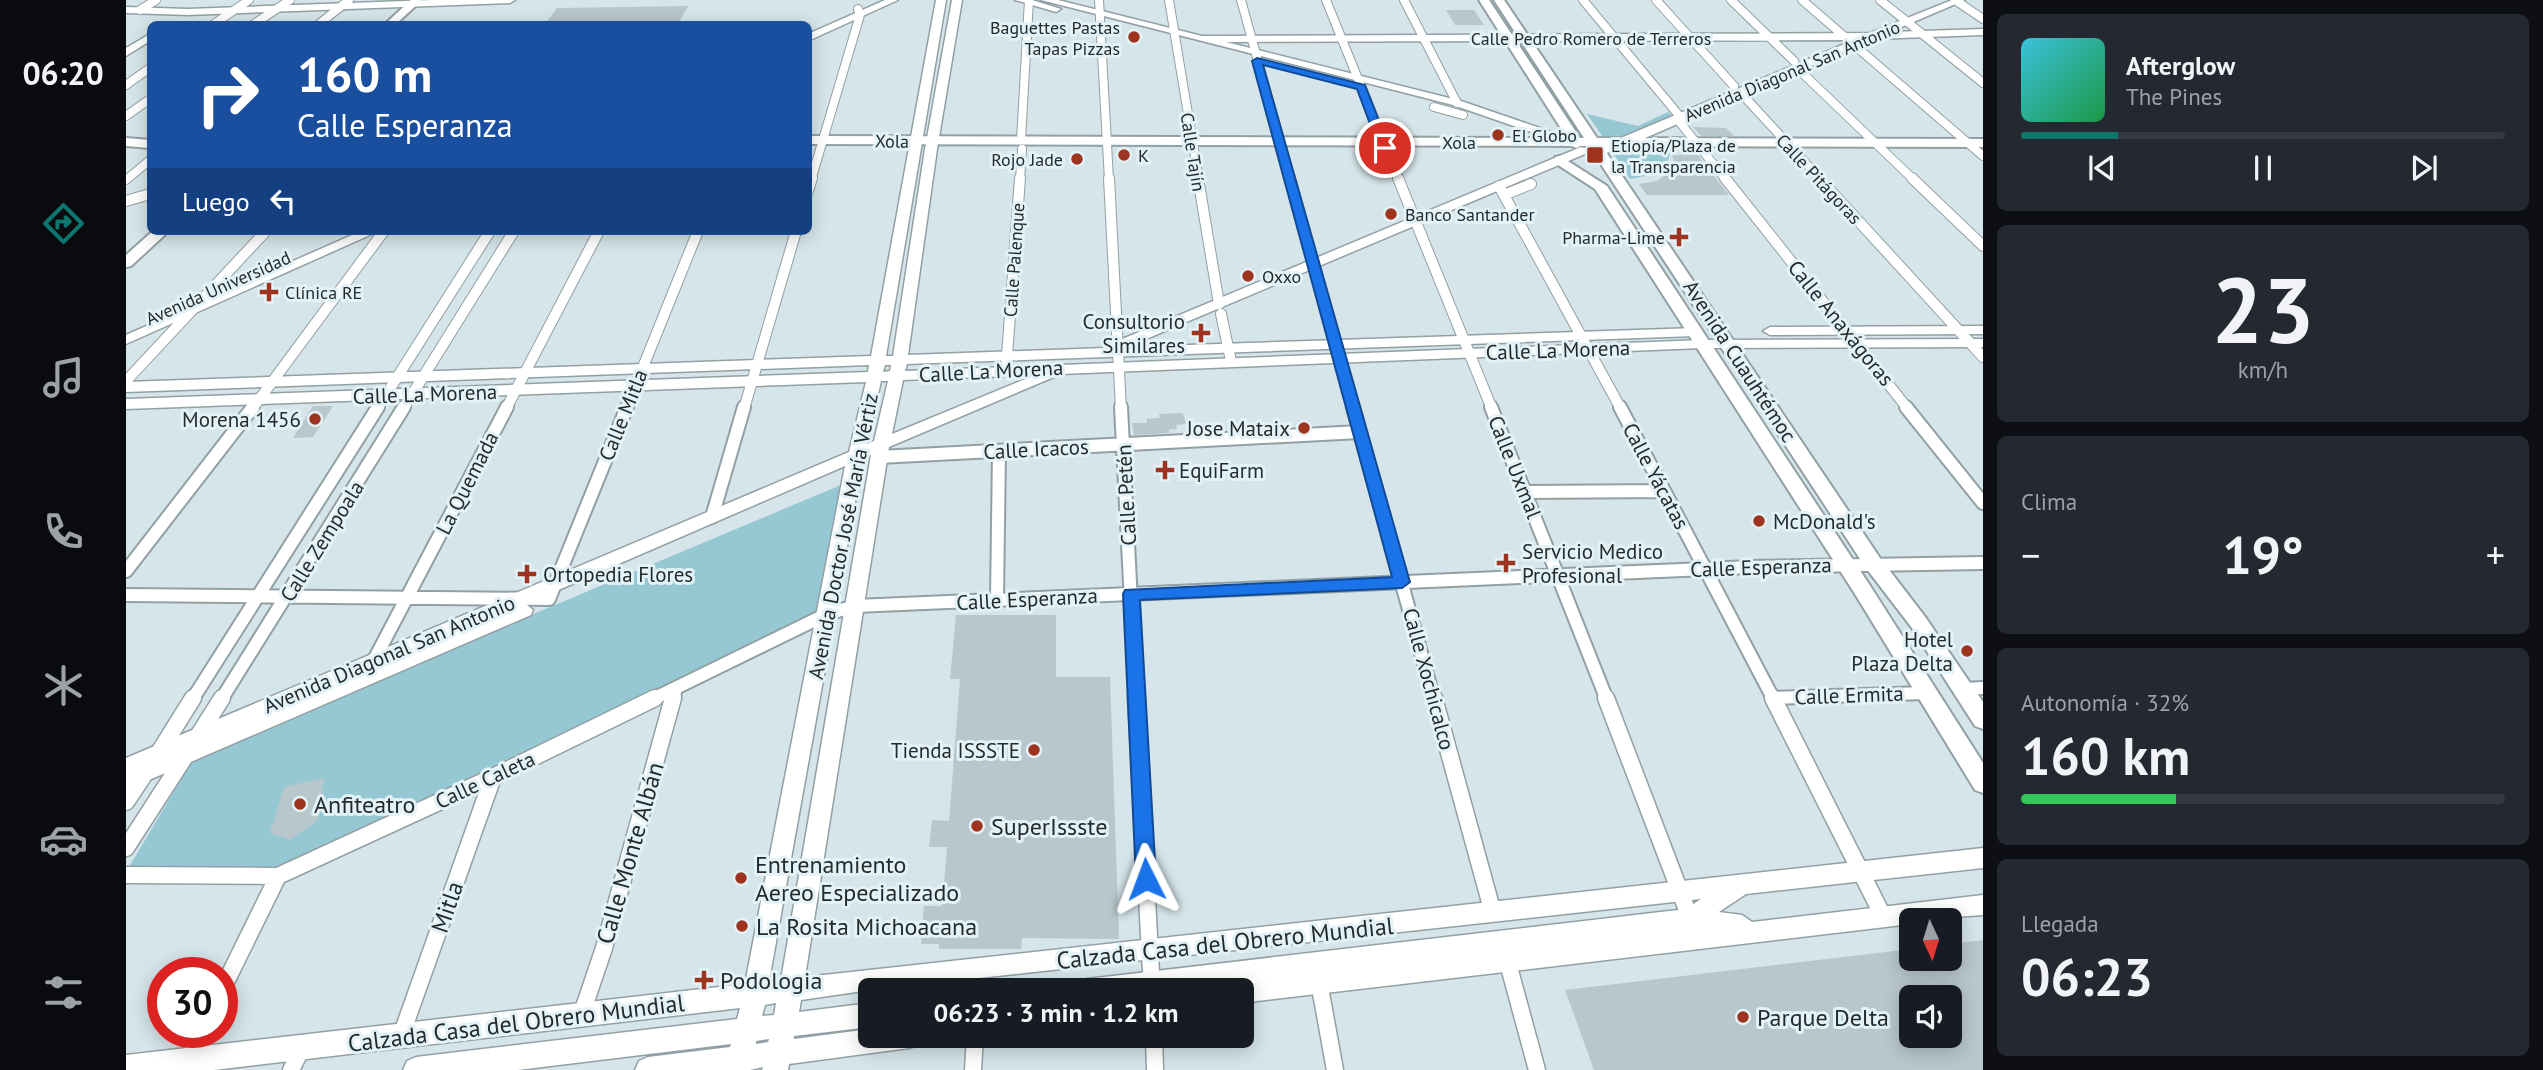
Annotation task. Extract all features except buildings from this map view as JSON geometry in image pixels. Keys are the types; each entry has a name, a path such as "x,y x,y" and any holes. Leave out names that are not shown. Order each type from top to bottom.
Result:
{"main road":[{"path":"1484,0 1579,148"},
{"name":"Avenida Cuauhtémoc","path":"1499,0 1726,337 1873,563 1973,689 1983,720"},
{"path":"393,21 414,2"},
{"path":"126,134 147,135"},
{"path":"126,142 147,144"},
{"name":"Xola","path":"1598,147 1625,144 1700,147"},
{"name":"Xola","path":"818,145 1979,149"},
{"name":"Avenida Cuauhtémoc","path":"1560,160 1600,186 1845,563 1983,783"},
{"path":"126,263 134,249 156,235"}],"street":[{"path":"140,10 156,0"},
{"path":"174,21 207,0"},
{"path":"218,21 249,0"},
{"path":"258,21 290,0"},
{"path":"126,10 233,11 344,4 510,0"},
{"path":"812,36 877,0"},
{"path":"812,29 893,0"},
{"name":"Avenida Doctor José María Vértiz","path":"739,1063 755,995 854,462 876,369 941,0"},
{"name":"Avenida Doctor José María Vértiz","path":"777,1061 880,450 898,368 931,145 957,0"},
{"path":"1046,0 1175,37 1460,109 1579,148"},
{"name":"Calle Petén","path":"1099,0 1121,355 1123,444 1152,978"},
{"name":"Calle Tajín","path":"1169,0 1230,355"},
{"name":"Calle Xochicalco","path":"1241,0 1493,913"},
{"name":"Calle Uxmal","path":"1325,0 1559,575 1694,928"},
{"path":"1404,0 1460,109"},
{"path":"1583,0 1614,37"},
{"name":"Calle Pitágoras","path":"1656,0 1958,330 1977,343 1983,357"},
{"path":"1731,0 1983,246"},
{"path":"1802,0 1979,149"},
{"path":"1809,0 1848,39"},
{"path":"1880,0 1983,83"},
{"name":"Avenida Diagonal San Antonio","path":"1848,39 1875,36 1938,0"},
{"path":"1957,0 1983,19"},
{"name":"Avenida Diagonal San Antonio","path":"1625,144 1678,116 1848,39 1957,0"},
{"path":"1026,1 1100,17"},
{"name":"Calle Palenque","path":"1006,363 1021,145 1026,1"},
{"path":"323,21 344,4"},
{"path":"812,173 859,12"},
{"path":"1875,36 1983,32"},
{"path":"1175,37 1198,39 1256,57"},
{"name":"Calle Anaxágoras","path":"1614,37 1983,503"},
{"path":"126,54 147,39"},
{"name":"Calle Pedro Romero de Terreros","path":"1198,39 1848,39"},
{"path":"126,85 147,70"},
{"path":"1360,83 1434,107 1460,109"},
{"path":"126,116 147,101"},
{"path":"1121,355 1220,309 1501,190 1579,148"},
{"path":"126,180 147,162"},
{"path":"1501,190 1531,184"},
{"name":"Calle Yácatas","path":"1501,190 1585,342 1773,698 1884,918"},
{"path":"126,201 147,195"},
{"path":"126,381 262,235"},
{"name":"Avenida Universidad","path":"126,328 339,235"},
{"name":"Avenida Universidad","path":"126,341 363,235"},
{"path":"126,571 271,384 381,235"},
{"name":"Calle Zempoala","path":"126,802 487,235"},
{"name":"Calle Zempoala","path":"126,848 287,597 512,235"},
{"name":"La Quemada","path":"374,660 597,235"},
{"name":"Calle Mitla","path":"552,592 696,235"},
{"path":"712,517 795,235"},
{"name":"Calle La Morena","path":"1006,363 1067,368 1121,355 1230,355 1848,330 1983,330"},
{"name":"Calle La Morena","path":"1726,337 1857,343 1977,343"},
{"name":"Avenida Diagonal San Antonio","path":"880,450 1100,360"},
{"name":"Calle La Morena","path":"126,387 641,370 754,373 1100,360"},
{"name":"Avenida Diagonal San Antonio","path":"126,781 1067,368"},
{"name":"Calle La Morena","path":"126,404 635,386 754,373"},
{"name":"Calle Icacos","path":"880,450 999,451 1360,432"},
{"path":"997,600 999,451"},
{"name":"Avenida Diagonal San Antonio","path":"126,767 519,599 552,592 712,517 854,462"},
{"path":"1525,492 1664,491"},
{"name":"Calle Esperanza","path":"827,614 855,607 1559,575 1845,563 1983,563"},
{"path":"126,596 519,599"},
{"name":"Calle Caleta","path":"126,875 278,876 493,777 827,614"},
{"name":"Calle Monte Albán","path":"581,1016 604,948 676,688"},
{"name":"Calle Ermita","path":"1773,698 1925,693"},
{"name":"Mitla","path":"401,1037 493,777"},
{"name":"Calzada Casa del Obrero Mundial","path":"126,1068 188,1061 296,1059 401,1037 791,990 1983,858"},
{"path":"238,957 278,876"},
{"name":"Calzada Casa del Obrero Mundial","path":"1694,928 1741,886"},
{"name":"Calzada Casa del Obrero Mundial","path":"1240,978 1694,928 1770,930 1983,905"},
{"path":"1504,951 1537,1070"},
{"name":"Calzada Casa del Obrero Mundial","path":"1254,990 1504,951"},
{"path":"1319,982 1335,1070"},
{"name":"Calzada Casa del Obrero Mundial","path":"416,1070 858,1016"},
{"path":"648,1070 777,1061 858,1046"},
{"path":"188,1061 194,1048"},
{"path":"973,1070 974,1048"},
{"path":"1154,1048 1155,1070"}],"shaded area":[{"path":"1668,112 1673,117 1621,140 1605,140 1587,114 1638,126"},
{"path":"1613,153 1670,153 1661,169 1630,179"},
{"path":"841,485 821,612 278,868 129,867 195,756"}],"place":[{"name":"Baguettes Pastas Tapas Pizzas","path":"1134,37"},
{"name":"El Globo","path":"1498,135"},
{"name":"K","path":"1124,155"},
{"name":"Etiopía/Plaza de la Transparencia","path":"1595,155"},
{"name":"Rojo Jade","path":"1077,159"},
{"name":"Banco Santander","path":"1391,214"},
{"name":"Pharma-Lime","path":"1679,237"},
{"name":"Oxxo","path":"1248,276"},
{"name":"Clínica RE","path":"269,292"},
{"name":"Consultorio Similares","path":"1201,333"},
{"name":"Morena 1456","path":"315,419"},
{"name":"Jose Mataix","path":"1304,428"},
{"name":"EquiFarm","path":"1165,470"},
{"name":"McDonald's","path":"1759,521"},
{"name":"Servicio Medico Profesional","path":"1506,563"},
{"name":"Ortopedia Flores","path":"527,574"},
{"name":"Hotel Plaza Delta","path":"1967,651"},
{"name":"Tienda ISSSTE","path":"1034,750"},
{"name":"Anfiteatro","path":"300,804"},
{"name":"SuperIssste","path":"977,826"},
{"name":"Entrenamiento Aereo Especializado","path":"741,878"},
{"name":"La Rosita Michoacana","path":"742,926"},
{"name":"Podologia","path":"704,980"},
{"name":"Parque Delta","path":"1743,1017"}],"route":[{"path":"1146,879 1131,594 1402,582 1257,61 1361,88 1385,148"}]}
